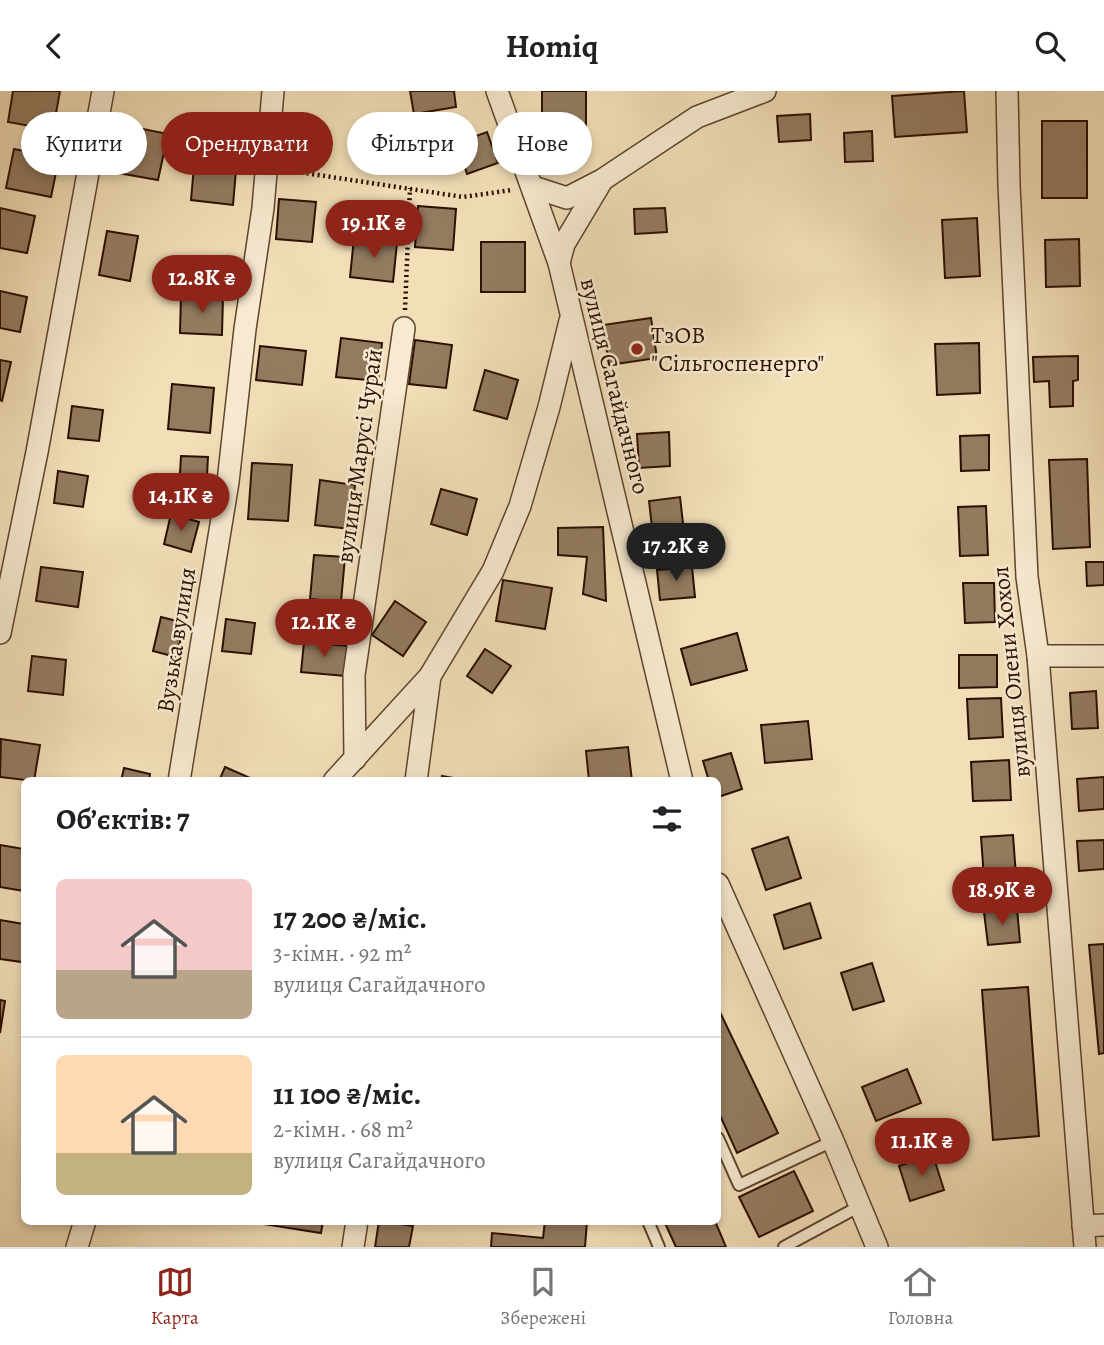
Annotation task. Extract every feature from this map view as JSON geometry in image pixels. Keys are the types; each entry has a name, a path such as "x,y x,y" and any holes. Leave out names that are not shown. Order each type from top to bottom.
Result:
{"street":[{"path":"0,633 37,452 103,91"},
{"name":"Вузька вулиця","path":"271,112 273,91"},
{"name":"вулиця Сагайдачного","path":"497,91 559,263 681,777"},
{"path":"533,187 567,198 602,180 697,117 765,91"},
{"name":"вулиця Олени Хохол","path":"1007,91 1027,577 1038,656 1091,1233"},
{"name":"Вузька вулиця","path":"180,777 228,482 266,175"},
{"path":"559,263 564,244 602,180"},
{"path":"338,777 430,677 493,571 520,506 550,407 571,319"},
{"name":"вулиця Марусі Чурай","path":"355,759 354,675 404,328"},
{"path":"1038,656 1104,656"},
{"path":"417,777 430,677"},
{"path":"721,891 833,1141 877,1247"},
{"path":"77,1247 84,1225"},
{"path":"353,1247 356,1225"}],"lane":[{"path":"721,1145 739,1185 833,1141"},
{"path":"784,1247 860,1206"},
{"path":"650,1225 659,1247"}],"path":[{"path":"321,175 463,197 533,187"},
{"path":"404,328 410,188"}],"building":[{"path":"13,91 60,91 56,112 21,112 21,124 8,122"},
{"path":"410,91 454,91 456,107 414,112"},
{"path":"542,91 586,91 586,112 542,112"},
{"path":"964,91 967,132 895,137 892,96"},
{"path":"810,114 811,140 779,142 777,116"},
{"path":"1042,121 1087,121 1087,198 1042,198"},
{"path":"147,130 161,133 161,166 158,180 129,175 147,175"},
{"path":"872,131 873,161 845,162 844,133"},
{"path":"487,132 492,146 492,165 478,170 478,135"},
{"path":"14,149 21,150 21,175 56,175 51,197 6,188"},
{"path":"193,175 236,175 233,205 191,200"},
{"path":"279,199 316,202 312,242 276,239"},
{"path":"418,206 456,209 453,250 415,247"},
{"path":"0,208 35,216 27,253 0,248"},
{"path":"665,208 667,232 635,234 634,209"},
{"path":"977,218 980,276 945,278 942,220"},
{"path":"107,231 138,236 130,281 99,275"},
{"path":"354,238 397,243 393,282 350,277"},
{"path":"1079,239 1080,286 1046,287 1045,240"},
{"path":"481,242 525,242 525,292 481,292"},
{"path":"0,291 27,297 20,332 0,328"},
{"path":"181,294 223,296 222,335 180,333"},
{"path":"651,318 657,358 609,365 603,325"},
{"path":"341,338 382,343 378,381 336,377"},
{"path":"415,340 452,345 446,388 409,384"},
{"path":"979,343 980,393 937,395 935,344"},
{"path":"260,346 306,351 302,385 256,380"},
{"path":"1078,356 1078,380 1073,381 1073,406 1050,407 1049,381 1034,382 1033,357"},
{"path":"0,360 11,362 2,401 0,400"},
{"path":"485,370 518,380 507,419 474,410"},
{"path":"172,384 214,388 210,433 168,429"},
{"path":"72,406 103,410 99,441 68,438"},
{"path":"669,432 670,466 639,468 637,434"},
{"path":"989,435 989,470 961,471 960,436"},
{"path":"181,456 208,457 206,493 179,491"},
{"path":"1087,459 1090,547 1053,549 1049,460"},
{"path":"252,463 292,465 288,521 248,519"},
{"path":"58,471 88,476 83,507 54,503"},
{"path":"320,480 355,485 350,529 315,525"},
{"path":"441,489 477,499 467,535 431,524"},
{"path":"680,497 684,532 653,536 649,501"},
{"path":"986,506 988,555 960,556 958,507"},
{"path":"171,514 199,522 191,552 164,544"},
{"path":"603,527 606,601 583,594 587,557 558,555 558,528"},
{"path":"314,555 345,557 341,602 310,599"},
{"path":"1086,562 1104,562 1104,585 1087,586"},
{"path":"41,567 83,572 78,607 36,601"},
{"path":"692,567 695,597 660,600 657,570"},
{"path":"503,580 552,588 545,629 496,621"},
{"path":"963,583 994,583 995,622 965,623"},
{"path":"395,601 426,622 403,656 372,635"},
{"path":"161,617 185,623 176,657 153,651"},
{"path":"226,619 255,623 251,654 222,651"},
{"path":"737,633 747,670 691,685 681,649"},
{"path":"304,642 348,646 345,676 301,672"},
{"path":"485,649 511,666 492,693 467,676"},
{"path":"959,655 997,655 997,687 959,688"},
{"path":"32,656 66,660 63,695 28,691"},
{"path":"1096,691 1098,728 1072,729 1070,693"},
{"path":"1001,698 1003,737 969,739 967,699"},
{"path":"808,721 812,759 765,763 761,725"},
{"path":"1,739 40,745 35,777 21,777 21,779 0,777"},
{"path":"628,747 632,777 589,777 586,751"},
{"path":"731,753 742,789 721,796 721,777 708,777 703,761"},
{"path":"1009,760 1011,800 973,801 971,762"},
{"path":"225,767 248,777 221,777"},
{"path":"124,768 150,774 150,777 122,777"},
{"path":"1104,777 1104,809 1079,811 1077,779"},
{"path":"1013,835 1016,876 984,878 981,837"},
{"path":"788,837 801,878 766,890 752,849"},
{"path":"1104,840 1104,869 1079,871 1077,841"},
{"path":"0,845 21,848 21,890 0,887"},
{"path":"810,903 821,938 784,949 774,915"},
{"path":"1017,908 1020,942 988,945 984,912"},
{"path":"0,920 21,924 21,962 0,959"},
{"path":"1104,944 1104,1053 1099,1054 1089,945"},
{"path":"872,963 884,1001 853,1010 841,973"},
{"path":"1028,987 1039,1136 993,1140 982,990"},
{"path":"0,1000 5,1001 0,1033"},
{"path":"721,1014 778,1133 737,1153 721,1118"},
{"path":"907,1069 921,1103 876,1121 862,1087"},
{"path":"933,1155 944,1190 910,1201 899,1166"},
{"path":"794,1171 813,1211 759,1237 739,1197"},
{"path":"269,1225 322,1225 321,1233"},
{"path":"378,1225 413,1226 409,1247 375,1247"},
{"path":"545,1225 587,1225 585,1247 491,1247 492,1233 543,1238"},
{"path":"666,1225 717,1225 726,1247 676,1247"}],"place":[{"name":"ТзОВ \"Сільгоспенерго\"","path":"637,349"}]}
